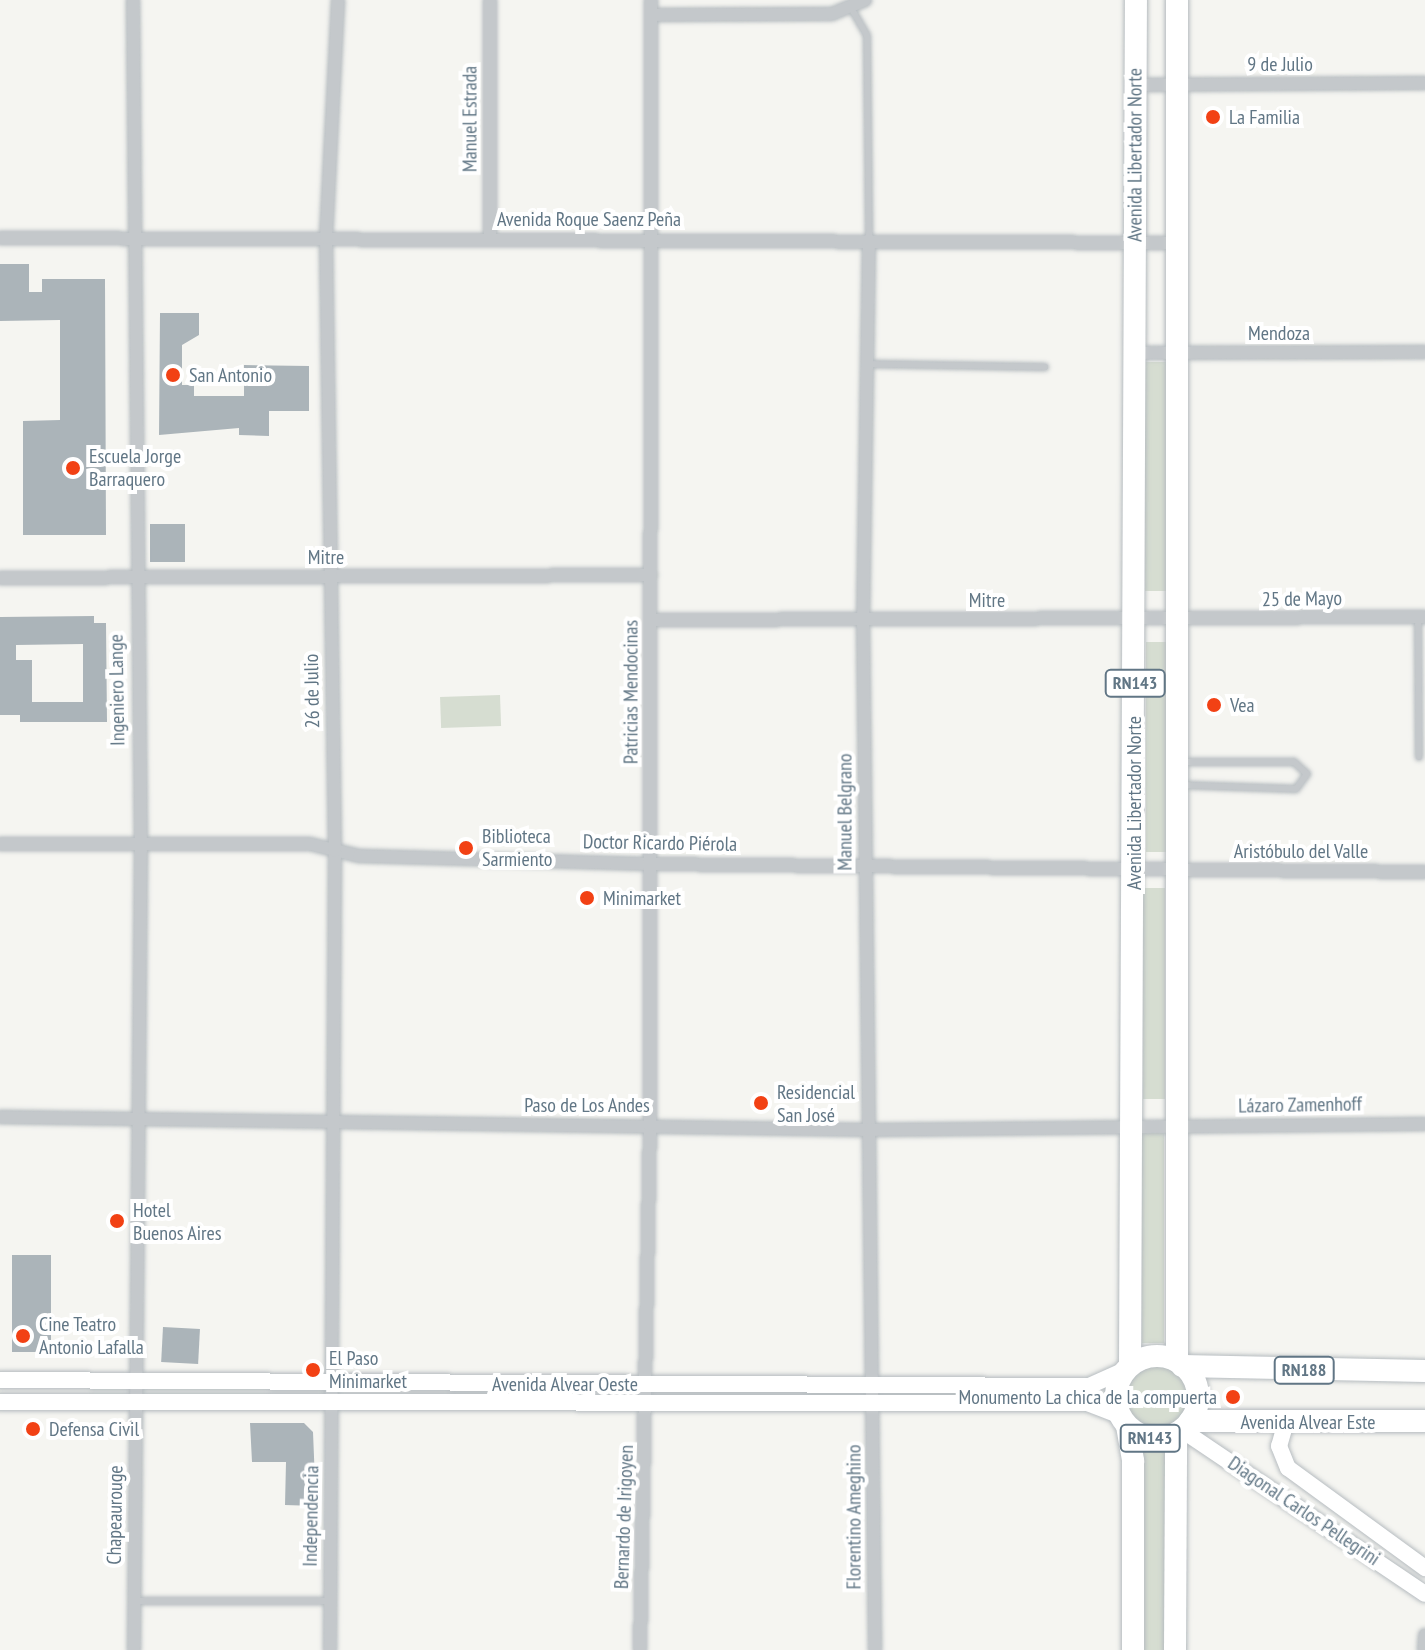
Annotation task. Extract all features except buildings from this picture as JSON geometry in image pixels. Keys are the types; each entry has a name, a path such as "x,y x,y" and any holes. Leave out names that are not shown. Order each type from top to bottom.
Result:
{"highway":[{"name":"Avenida Libertador Norte","path":"1128,1368 1134,872 1136,0"},
{"name":"Avenida Libertador Norte","path":"1177,0 1179,621 1175,1126 1179,1364"},
{"path":"1128,1368 1149,1357 1179,1364"},
{"name":"RN188","path":"1179,1364 1425,1371"},
{"name":"RN143","path":"1175,1650 1183,1428 1197,1388 1179,1364"},
{"name":"RN143","path":"1128,1368 1123,1420 1133,1461 1133,1650"},
{"name":"RN143","path":"1123,1420 1150,1438 1183,1428"},
{"name":"Avenida Alvear Este","path":"1183,1428 1286,1422 1425,1421"}],"main road":[{"name":"Avenida Alvear Oeste","path":"0,1380 1089,1386 1128,1368"},
{"name":"Avenida Alvear Oeste","path":"0,1402 1087,1403 1123,1420"},
{"name":"Diagonal Carlos Pellegrini","path":"1286,1422 1279,1446 1288,1468 1425,1568"},
{"name":"Diagonal Carlos Pellegrini","path":"1183,1428 1425,1594"}],"street":[{"name":"Ingeniero Lange","path":"133,0 134,579 141,845 137,1380"},
{"name":"26 de Julio","path":"332,1383 330,1125 335,851 326,238 338,0"},
{"name":"Manuel Estrada","path":"490,0 490,238"},
{"name":"Patricias Mendocinas","path":"647,1384 651,0"},
{"path":"651,15 832,14 865,0"},
{"name":"9 de Julio","path":"1136,85 1425,83"},
{"name":"Avenida Roque Saenz Peña","path":"0,238 1178,243"},
{"name":"Manuel Belgrano","path":"869,240 863,620 873,1384"},
{"name":"Mendoza","path":"1134,353 1425,352"},
{"name":"Mitre","path":"0,578 651,575"},
{"name":"25 de Mayo","path":"1179,621 1422,617"},
{"name":"Mitre","path":"651,620 1179,621"},
{"name":"Doctor Ricardo Piérola","path":"0,844 310,844 335,851 649,864 1177,871"},
{"name":"Aristóbulo del Valle","path":"1177,871 1425,872"},
{"name":"Paso de Los Andes","path":"0,1117 330,1125 650,1125 870,1130 1175,1126"},
{"name":"Lázaro Zamenhoff","path":"1175,1126 1425,1124"},
{"name":"Chapeaurouge","path":"134,1650 137,1380"},
{"name":"Independencia","path":"330,1650 332,1383"},
{"name":"Bernardo de Irigoyen","path":"640,1650 647,1384"},
{"name":"Florentino Ameghino","path":"873,1384 875,1650"},
{"path":"1424,1650 1425,1635"}],"lane":[{"path":"850,6 867,36 869,240"},
{"path":"867,364 1045,367"},
{"path":"1419,757 1422,617"},
{"path":"1177,785 1296,789 1307,774 1294,762 1178,762"},
{"path":"134,1601 330,1601"}],"shaded area":[{"path":"1145,362 1167,362 1167,591 1145,591"},
{"path":"1146,642 1168,642 1168,852 1146,852"},
{"path":"500,695 501,726 441,728 440,697"},
{"path":"1143,888 1165,888 1165,1099 1143,1099"},
{"path":"1142,1133 1164,1133 1164,1343 1142,1343"},
{"path":"1158,1366 1180,1375 1189,1397 1180,1419 1158,1428 1136,1419 1127,1397 1136,1375"},
{"path":"1143,1445 1165,1445 1165,1650 1143,1650"}],"place":[{"name":"La Familia","path":"1213,117"},
{"name":"San Antonio","path":"173,375"},
{"name":"Escuela Jorge Barraquero","path":"73,468"},
{"name":"Vea","path":"1214,705"},
{"name":"Biblioteca Sarmiento","path":"466,848"},
{"name":"Minimarket","path":"587,898"},
{"name":"Residencial San José","path":"761,1103"},
{"name":"Hotel Buenos Aires","path":"117,1221"},
{"name":"Cine Teatro Antonio Lafalla","path":"23,1336"},
{"name":"El Paso Minimarket","path":"313,1370"},
{"name":"Monumento La chica de la compuerta","path":"1233,1397"},
{"name":"Defensa Civil","path":"33,1429"}]}
